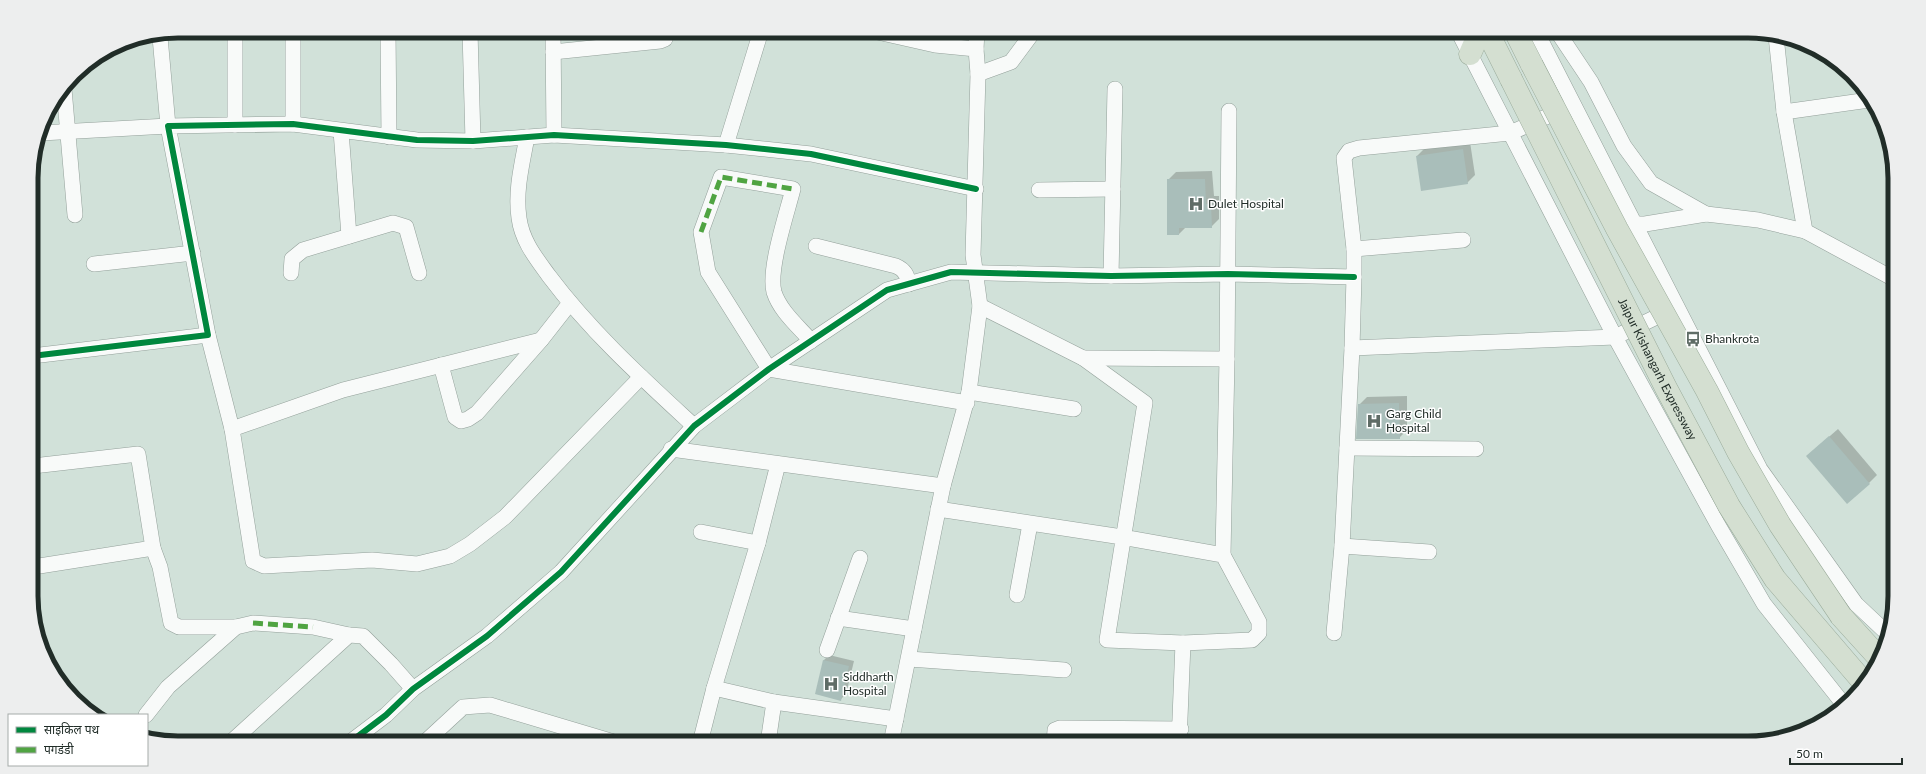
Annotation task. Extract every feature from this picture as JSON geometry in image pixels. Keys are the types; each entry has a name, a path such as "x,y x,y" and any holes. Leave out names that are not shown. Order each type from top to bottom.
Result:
{"highway":[{"path":"1470,54 1477,38"},
{"name":"Jaipur Kishangarh Expressway","path":"1490,38 1666,388 1729,506 1775,579 1861,678"},
{"path":"1518,38 1617,229 1707,391 1738,452 1780,525 1841,616 1876,654"}],"street":[{"path":"235,38 235,125"},
{"path":"293,38 293,124"},
{"path":"388,38 389,137"},
{"path":"470,38 473,141"},
{"path":"553,38 554,135"},
{"path":"553,52 660,41 665,38"},
{"path":"726,145 759,38"},
{"path":"904,38 935,45 976,48"},
{"path":"892,736 943,486 968,397 980,306 973,255 976,188 977,38"},
{"path":"978,74 1011,62 1029,38"},
{"path":"1462,38 1615,337 1718,525 1764,604 1841,700"},
{"path":"1539,38 1633,224 1760,469 1856,604 1884,630"},
{"path":"1562,38 1591,82 1624,146 1651,183 1706,214"},
{"path":"160,39 168,126 208,335 232,429 253,561 264,566 372,560 417,564 450,556 470,544 505,517 641,377"},
{"path":"1777,41 1784,112 1805,231"},
{"path":"1111,276 1115,89"},
{"path":"65,97 75,215"},
{"path":"1784,112 1864,101"},
{"path":"1334,633 1342,546 1354,277 1354,249 1344,158 1349,151 1510,133 1573,106"},
{"path":"980,306 1082,358 1145,403 1106,640 1183,643 1252,640 1260,633 1259,622 1223,555 1227,359 1229,111"},
{"path":"45,133 168,126 293,124 416,140 473,141 554,135 726,145 811,154 976,188"},
{"path":"342,131 349,236"},
{"path":"527,137 517,192 519,219 528,246 570,303 641,377 694,426"},
{"path":"811,341 785,312 774,291 773,268 793,188 721,177 701,232 708,272 769,369 968,397 1074,409"},
{"path":"1039,190 1112,190"},
{"path":"1633,224 1645,224 1706,214 1758,220 1805,231 1888,276"},
{"path":"292,273 292,260 303,250 393,223 406,228 418,273"},
{"path":"1354,249 1464,240"},
{"path":"816,246 896,266 903,269 907,275 909,284"},
{"path":"94,264 192,253"},
{"path":"358,736 386,715 413,689 487,636 561,572 671,449 694,426 769,369 887,290 951,272 976,274 1111,276 1228,274 1354,277"},
{"path":"441,365 455,417 461,421 468,419 477,413 541,340 570,303"},
{"path":"1352,348 1615,337 1676,307"},
{"path":"38,355 208,335"},
{"path":"232,429 343,390 541,340"},
{"path":"1082,358 1227,359"},
{"path":"1347,448 1476,449"},
{"path":"671,449 943,486"},
{"path":"38,465 138,454 153,548 160,567 172,623 179,627 236,627 253,624 312,628 363,636 413,689"},
{"path":"702,736 714,688 758,543 778,464"},
{"path":"938,509 1122,537 1223,555"},
{"path":"1016,594 1030,524"},
{"path":"701,532 758,543"},
{"path":"1342,546 1429,552"},
{"path":"38,566 153,548"},
{"path":"826,650 860,558"},
{"path":"838,618 914,629"},
{"path":"147,714 168,687 236,627"},
{"path":"238,736 349,635"},
{"path":"1055,736 1055,730 1060,728 1180,736 1183,643"},
{"path":"909,659 1064,670"},
{"path":"714,688 774,702 896,719"},
{"path":"769,736 774,702"},
{"path":"432,736 463,707 490,705 594,736"}],"building":[{"path":"1463,149 1468,184 1421,191 1416,156"},
{"path":"1167,179 1205,179 1206,204 1211,204 1212,228 1179,228 1179,235 1167,235"},
{"path":"1399,403 1400,439 1356,439 1358,404"},
{"path":"1829,436 1870,484 1847,504 1806,456"},
{"path":"823,660 849,666 841,701 815,694"}],"marked path":[{"path":"701,232 721,177 793,189"},
{"path":"253,623 313,627"}],"cycle path":[{"path":"38,355 208,335 168,126 293,124 417,140 473,141 554,135 726,145 811,154 976,189"},
{"path":"358,736 386,715 413,689 487,636 561,572 694,426 769,369 887,290 951,272 1111,276 1228,274 1354,277"}],"place":[{"name":"Dulet Hospital","path":"1196,204"},
{"name":"Bhankrota","path":"1693,339"},
{"name":"Garg Child Hospital","path":"1374,421"},
{"name":"Siddharth Hospital","path":"831,684"}]}
